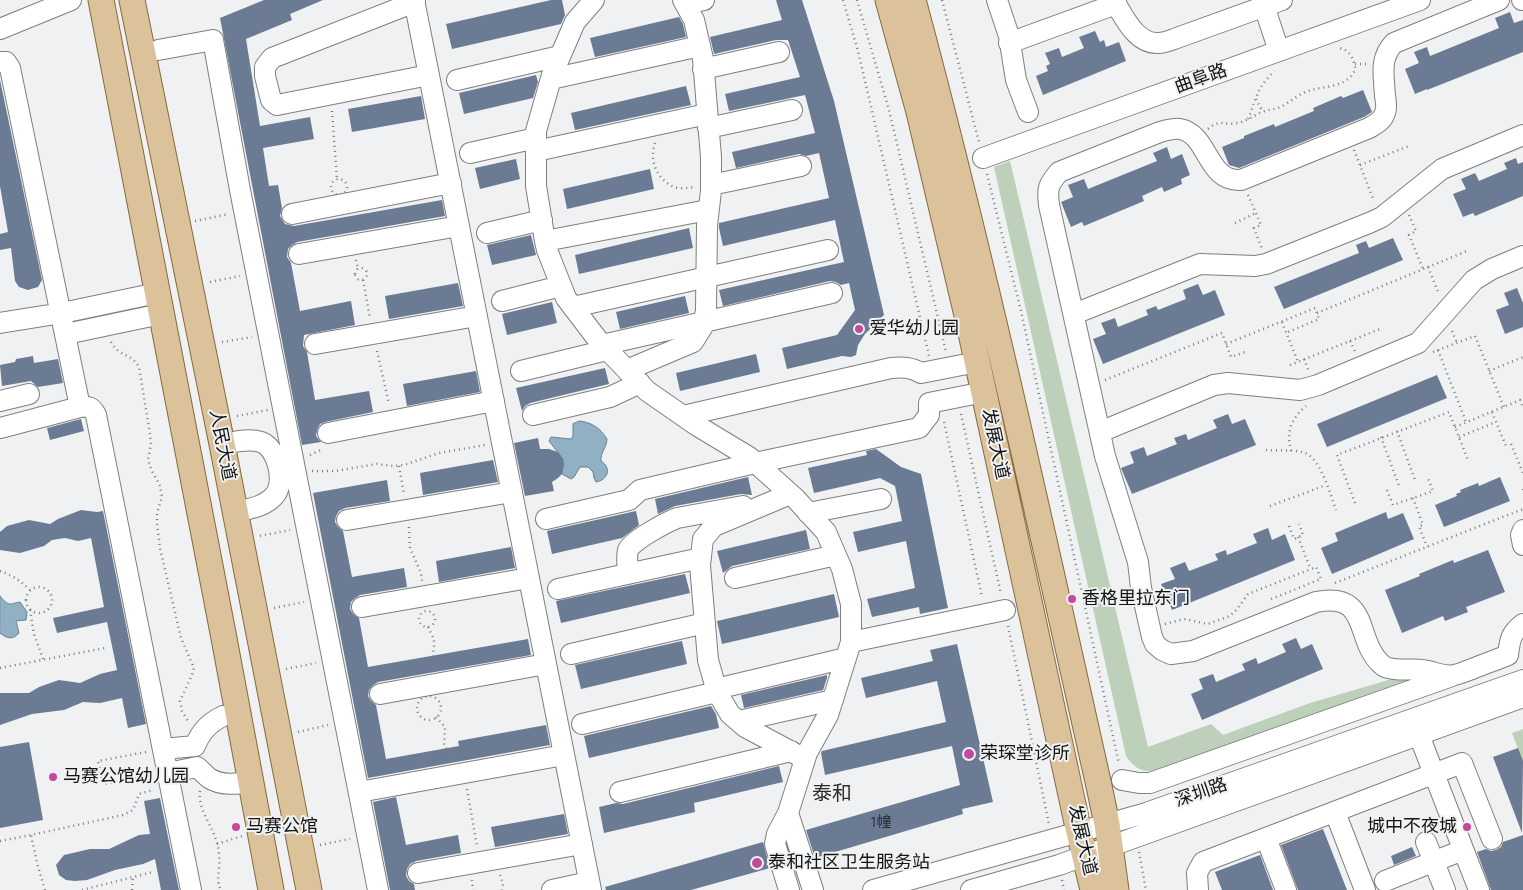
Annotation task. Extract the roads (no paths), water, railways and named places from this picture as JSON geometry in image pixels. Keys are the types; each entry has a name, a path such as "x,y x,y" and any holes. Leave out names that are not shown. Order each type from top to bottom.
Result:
{"main road":[{"name":"人民大道","path":"101,0 223,633 244,783 271,890"},
{"name":"人民大道","path":"132,0 235,512 266,616 309,890"},
{"name":"发展大道","path":"888,0 919,112 984,392 1093,890"},
{"name":"发展大道","path":"913,0 943,113 993,318 1108,836 1116,890"},
{"path":"223,633 266,616"}],"street":[{"path":"0,16 40,0"},
{"path":"0,29 71,0"},
{"path":"997,0 1008,36 1016,80 1028,112"},
{"name":"曲阜路","path":"983,158 1283,55 1420,0"},
{"path":"1454,675 1442,675 1418,669 1387,668 1379,663 1359,618 1340,601 1316,602 1204,648 1172,654 1162,650 1155,644 1149,628 1138,562 1105,456 1047,193 1049,183 1059,172 1160,132 1179,129 1187,131 1196,140 1220,174 1234,181 1242,180 1369,128 1379,122 1384,116 1386,103 1383,64 1394,43 1499,0"},
{"path":"429,75 277,105 271,100 265,76 265,67 272,58 415,1 590,886 552,890"},
{"path":"533,415 610,397 633,376 694,342 703,326 706,310 711,157 704,69 691,1"},
{"path":"1009,43 1116,2 1126,21 1139,36 1150,42 1160,43 1274,3 1283,55"},
{"path":"588,3 575,22 560,56 551,79 536,131 536,186 545,241 566,298 605,347 647,391 749,458 790,494 826,532 842,569 851,604 848,650 828,714 807,753 620,792"},
{"path":"158,50 213,40 282,407 286,466 306,526 378,890"},
{"path":"551,79 700,46"},
{"path":"704,69 779,52"},
{"path":"457,80 560,56"},
{"path":"0,62 6,62 10,68 80,407"},
{"path":"470,153 792,110"},
{"path":"1074,314 1200,264 1255,266 1268,264 1369,223 1403,200 1442,169 1523,135"},
{"path":"710,186 801,166"},
{"path":"292,214 451,183"},
{"path":"545,241 708,210"},
{"path":"487,233 542,220"},
{"path":"299,254 459,226"},
{"path":"573,307 828,250"},
{"path":"1100,432 1214,385 1228,383 1300,390 1318,385 1418,343 1474,280 1483,273 1523,256"},
{"path":"502,301 561,286"},
{"path":"521,371 704,322 832,293"},
{"path":"0,322 62,313 159,304"},
{"path":"66,334 104,326 159,304"},
{"path":"315,344 477,316"},
{"path":"683,416 891,368 913,368 921,373 977,362"},
{"path":"546,519 629,500 640,490 919,428 929,415 929,403 984,392"},
{"path":"0,401 29,394"},
{"path":"327,440 390,421 494,401"},
{"path":"0,428 80,407 88,406 92,408 96,415 191,890"},
{"path":"222,444 248,441 262,442 286,466"},
{"path":"235,512 261,506 276,495 286,466"},
{"path":"347,520 512,492"},
{"path":"790,494 714,526 703,539 700,565 708,660 717,690 730,714 745,727 798,755"},
{"path":"808,513 882,499"},
{"path":"628,574 627,552 631,545 667,522 676,518 740,505 756,508"},
{"path":"1523,530 1521,540 1523,545"},
{"path":"735,578 836,555"},
{"path":"558,589 701,558"},
{"path":"362,607 529,578"},
{"path":"582,724 717,690 848,650 995,612"},
{"path":"571,654 705,623"},
{"path":"1521,686 1511,636 1523,624"},
{"path":"1122,780 1139,784 1150,783 1515,653"},
{"path":"380,694 546,664"},
{"path":"1454,675 1463,701"},
{"name":"深圳路","path":"873,890 1079,832 1136,837 1420,735 1521,686"},
{"name":"深圳路","path":"971,890 1085,856 1108,836 1146,813 1463,701 1521,686"},
{"path":"739,722 833,700"},
{"path":"163,749 195,746 205,728 211,722 223,716"},
{"path":"1420,735 1479,890"},
{"path":"359,792 564,755"},
{"path":"789,890 776,844 777,834 788,813 798,755"},
{"path":"1198,890 1197,873 1203,862 1462,763 1492,839"},
{"path":"169,779 197,766 210,779 222,783 244,783"},
{"path":"1335,812 1365,890"},
{"path":"788,813 813,890"},
{"path":"1266,838 1286,890"},
{"path":"1426,842 1445,890"},
{"path":"418,873 582,844"},
{"path":"1385,881 1463,850"},
{"path":"1203,862 1213,890"}],"water":[{"path":"580,421 596,427 607,439 601,461 607,467 607,473 600,481 596,482 593,472 588,467 580,467 571,479 562,474 563,459 549,441 551,437 571,439 573,436 573,424"},
{"path":"0,596 9,604 20,602 27,612 26,620 16,621 19,633 12,638 5,637 0,633"}],"place":[{"name":"爱华幼儿园","path":"859,329"},
{"name":"香格里拉东门","path":"1072,599"},
{"name":"荣琛堂诊所","path":"969,754"},
{"name":"马赛公馆幼儿园","path":"53,777"},
{"name":"马赛公馆","path":"236,827"},
{"name":"城中不夜城","path":"1467,827"},
{"name":"泰和社区卫生服务站","path":"757,863"}],"district":[{"name":"泰和","path":"832,794"}]}
